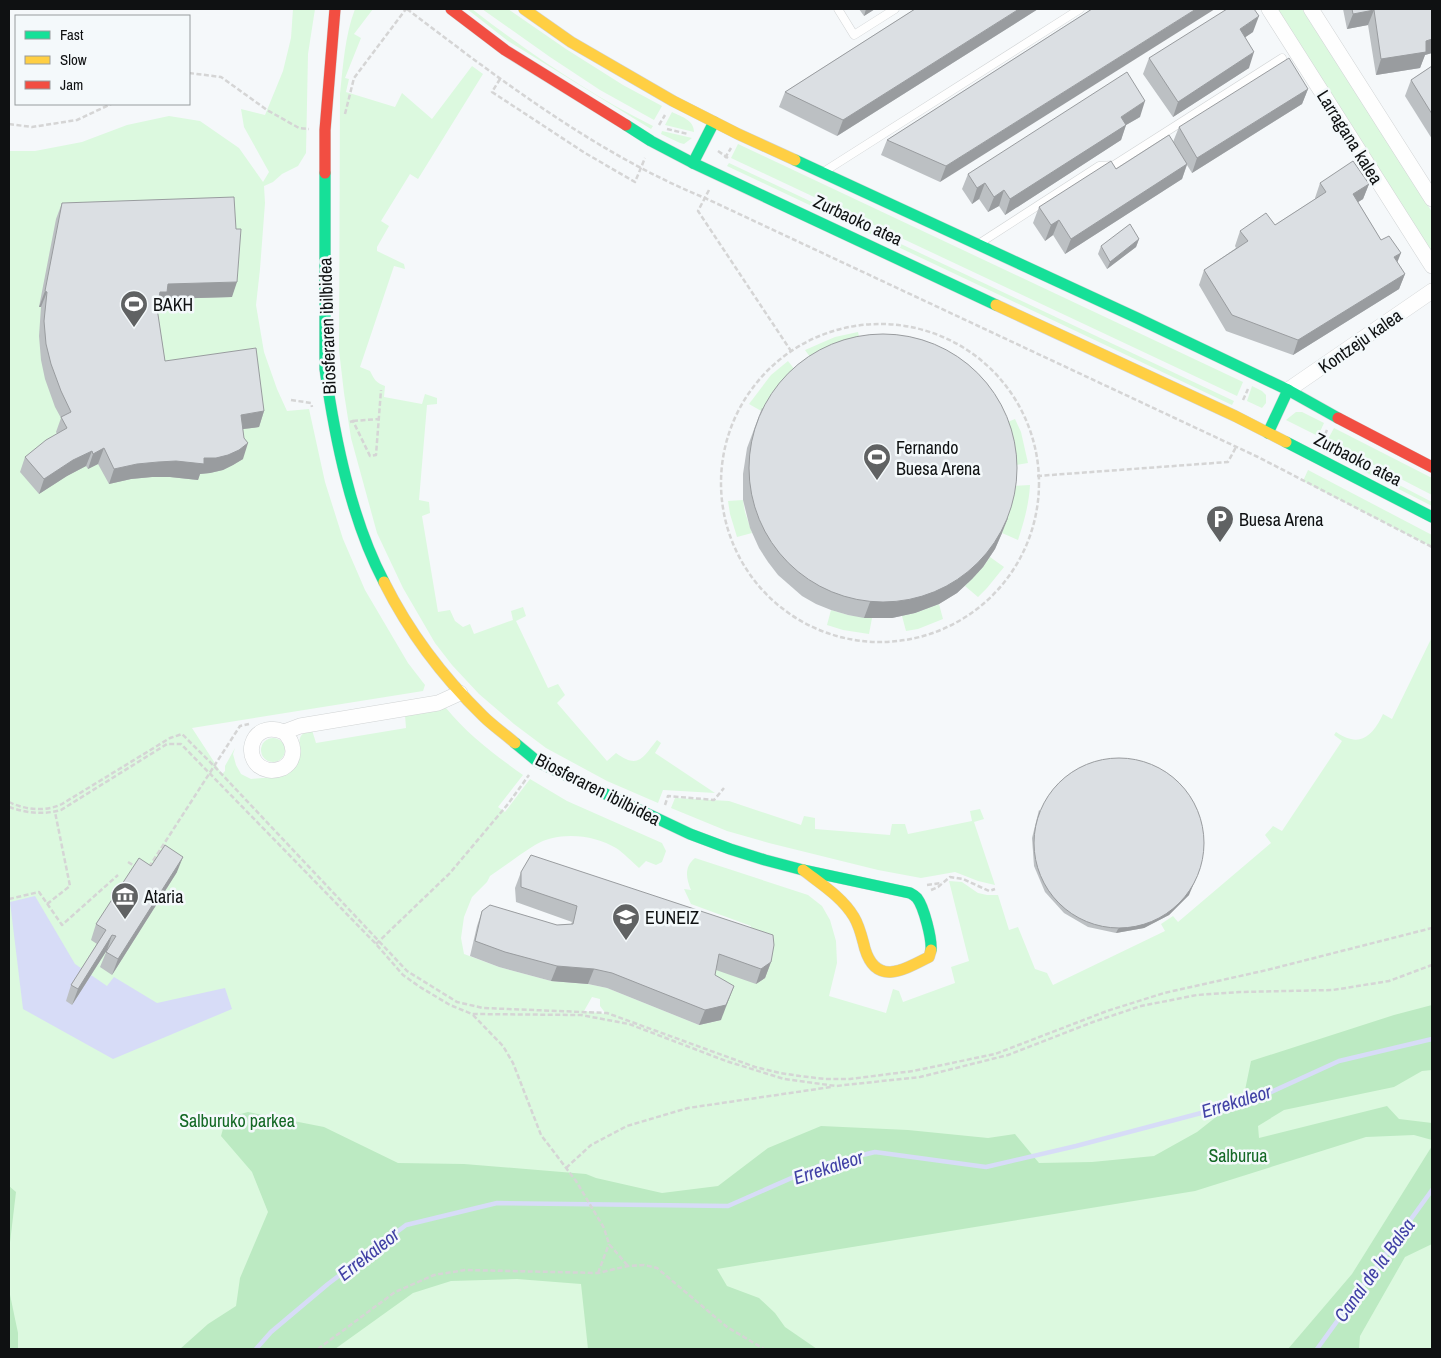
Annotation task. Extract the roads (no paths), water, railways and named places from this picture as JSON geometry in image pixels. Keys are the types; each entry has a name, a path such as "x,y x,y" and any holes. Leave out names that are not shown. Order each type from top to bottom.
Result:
{"street":[{"name":"Biosferaren ibilbidea","path":"335,9 325,130 325,369 346,481 379,573 397,608 421,646 460,693 485,718 538,762 690,834 730,849 803,870 910,893 920,902 932,940 933,949 930,956 924,960 886,973 877,971 867,955 859,926 847,907 803,870"},
{"name":"Biosferaren ibilbidea","path":"332,45 343,9"},
{"name":"Zurbaoko atea","path":"451,9 505,50 651,141 693,163 1268,432 1432,517"},
{"name":"Zurbaoko atea","path":"524,9 571,42 672,101 821,173 1137,318 1288,390 1432,467"},
{"name":"Larragana kalea","path":"1269,9 1432,266"},
{"name":"Larragana kalea","path":"1311,9 1432,199"},
{"path":"693,163 714,122"},
{"name":"Kontzeju kalea","path":"1288,390 1432,291"},
{"path":"1268,432 1288,390"},
{"path":"284,732 300,726 438,703 460,693"}],"lane":[{"path":"838,9 854,35 895,9"},
{"path":"821,173 1080,9"},
{"path":"978,245 1099,166 1114,165 1282,58"}],"water":[{"path":"35,896 75,964 107,986 114,977 157,1003 225,988 232,1009 113,1059 23,1009 10,902"}],"waterway":[{"name":"Errekaleor","path":"256,1349 271,1332 328,1284 406,1225 497,1203 728,1206 821,1165 875,1152 986,1167 1076,1146 1258,1098 1339,1061 1432,1039"},
{"name":"Canal de la Balsa","path":"1317,1349 1432,1190"}],"place":[{"name":"BAKH","path":"134,328"},
{"name":"Fernando Buesa Arena","path":"877,481"},
{"name":"Buesa Arena","path":"1220,543"},
{"name":"Ataria","path":"125,920"},
{"name":"EUNEIZ","path":"626,941"}],"park label":[{"name":"Salburuko parkea","path":"237,1120"},
{"name":"Salburua","path":"1238,1155"}]}
